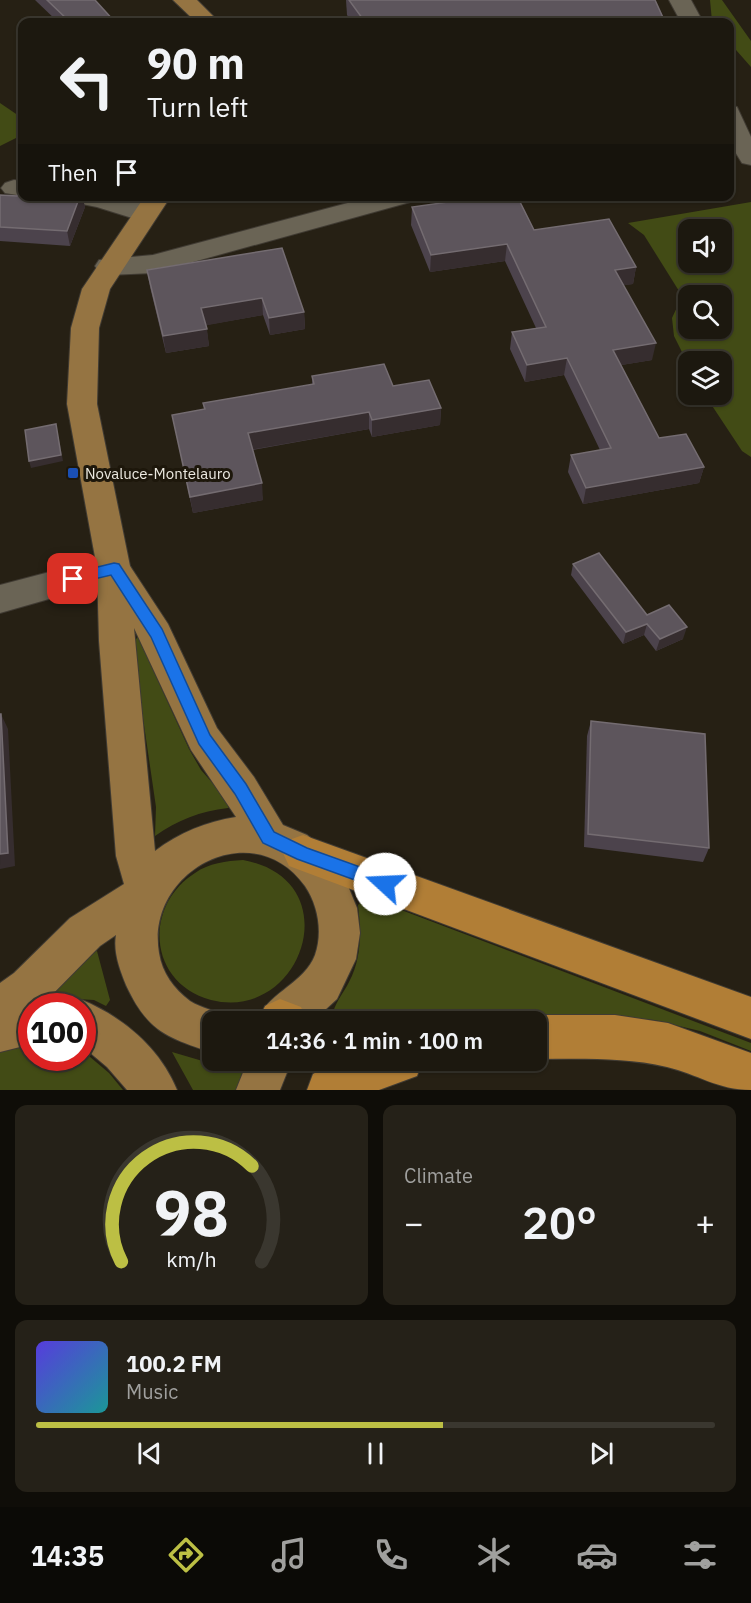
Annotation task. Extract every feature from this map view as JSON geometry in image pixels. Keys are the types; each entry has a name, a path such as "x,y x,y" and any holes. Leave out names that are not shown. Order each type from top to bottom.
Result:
{"highway":[{"path":"286,845 751,1018"},
{"path":"547,1037 615,1037 668,1045 751,1075"},
{"path":"329,1090 342,1081 370,1071"}],"main road":[{"path":"184,0 204,18"},
{"path":"147,892 136,856 117,641 114,568 88,447 82,404 85,328 96,289 109,266 152,205"},
{"path":"114,568 156,634 204,739 286,845 319,869 332,889 338,912 339,937 334,961 322,984 291,1011"},
{"path":"202,1028 186,1023 161,1005 143,979 134,950 136,920 147,892 164,868 188,849 214,839 241,834 286,845"},
{"path":"0,1010 29,988 86,932 147,892"},
{"path":"0,1030 18,1026"},
{"path":"96,1028 117,1044 155,1090"},
{"path":"258,1090 266,1071"}],"street":[{"path":"680,0 690,18"},
{"path":"734,124 751,158"},
{"path":"111,201 152,205"},
{"path":"109,266 153,264 386,201"},
{"path":"0,599 114,568"}],"green space":[{"path":"710,0 722,0 751,41 751,67 734,48 734,18 712,18"},
{"path":"0,103 18,115 18,137 0,146"},
{"path":"751,202 751,457 742,451 712,405 732,405 732,351 682,351 674,336 672,318 678,305 678,339 732,339 732,285 678,285 678,289 644,235 628,223"},
{"path":"138,637 189,749 201,770 231,804 228,808 190,817 155,836 156,807 132,643"},
{"path":"243,860 276,873 296,894 304,919 302,946 290,971 270,991 243,1001 211,1000 190,991 175,978 165,961 160,942 161,923 167,904 178,887 195,873 218,863"},
{"path":"367,897 751,1043 751,1051 700,1031 654,1020 596,1015 547,1016 547,1011 334,1011 356,964 360,934 358,905"},
{"path":"97,951 110,1000 106,1006 96,1001 96,993 54,993 55,989 92,952"},
{"path":"18,1047 18,1071 96,1071 96,1062 123,1090 0,1090 0,1052"},
{"path":"172,1052 202,1061 202,1071 244,1071 236,1090 193,1090"}],"building":[{"path":"47,0 95,0 111,18 66,18"},
{"path":"349,0 655,0 663,18 362,18"},
{"path":"18,194 18,201 78,201 67,231 0,227 0,195 17,196"},
{"path":"455,201 520,201 534,230 609,219 636,267 615,270 656,343 613,350 659,438 686,434 704,467 586,488 571,455 611,448 567,358 527,365 512,332 546,327 507,244 431,255 412,207"},
{"path":"282,248 304,312 269,318 262,298 201,308 207,329 163,336 147,270"},
{"path":"384,364 393,386 429,380 441,408 372,420 369,412 248,433 262,483 190,497 172,415 205,409 203,403 314,384 312,376"},
{"path":"56,424 61,455 29,461 25,430"},
{"path":"599,553 647,615 669,605 687,627 660,639 647,624 626,632 573,564"},
{"path":"0,714 8,853 0,854"},
{"path":"591,721 705,734 709,848 588,834"}],"place":[{"name":"Novaluce-Montelauro","path":"73,473"}],"route":[{"path":"73,579 114,568 156,634 204,739 241,789 268,837 303,854 385,884"}]}
